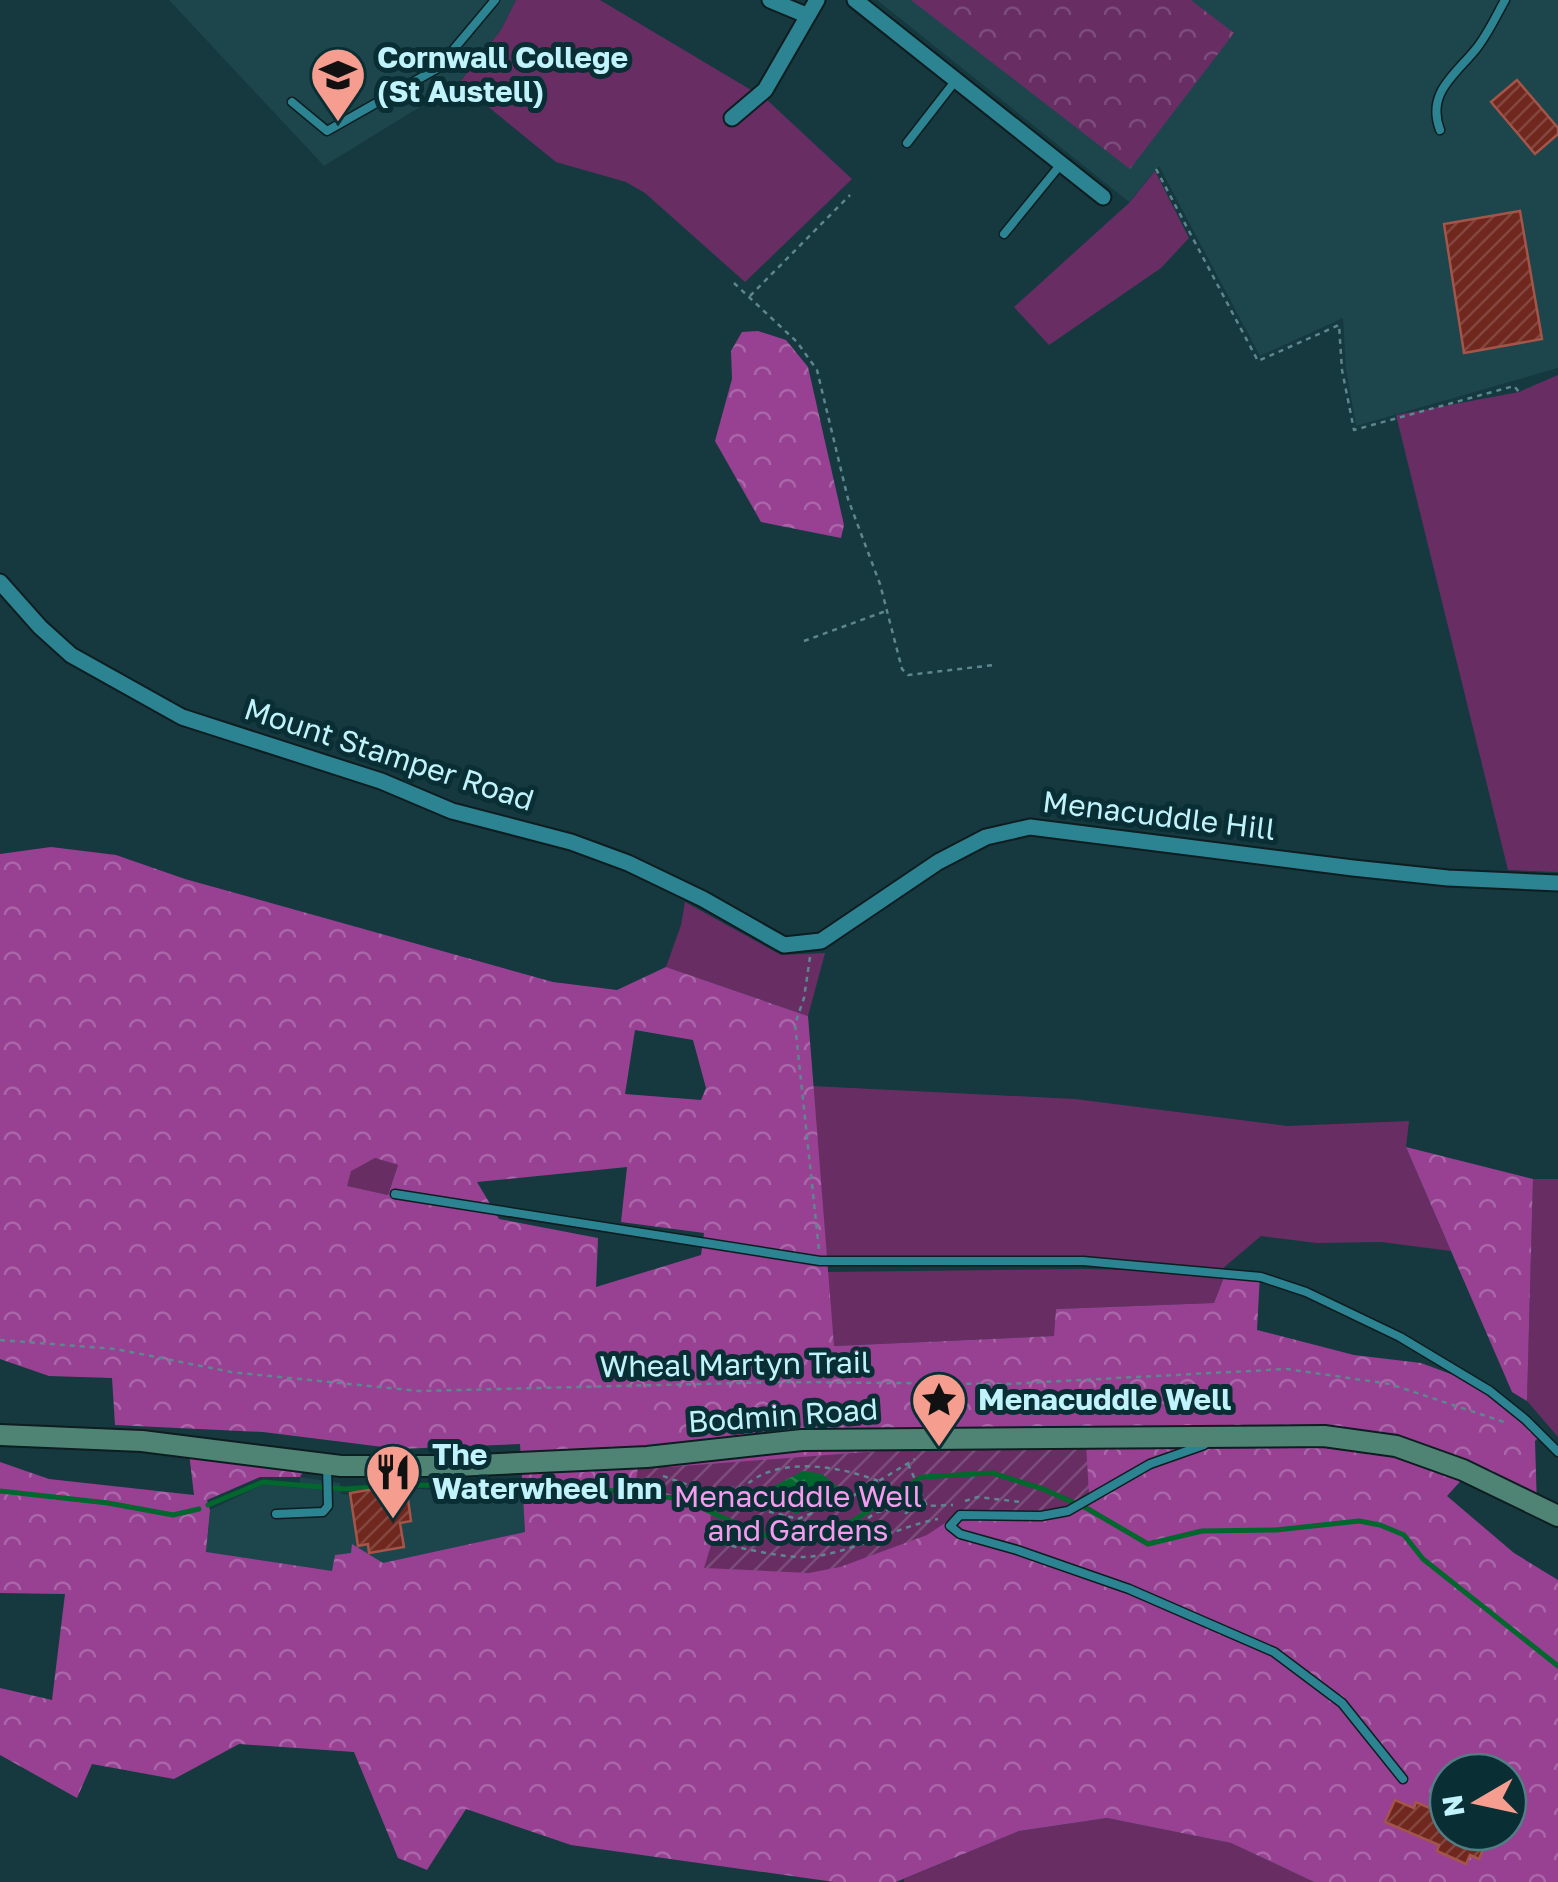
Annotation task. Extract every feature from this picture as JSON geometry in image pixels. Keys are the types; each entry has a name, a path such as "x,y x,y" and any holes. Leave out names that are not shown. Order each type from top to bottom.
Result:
{"main road":[{"name":"Bodmin Road","path":"0,1434 142,1441 327,1471 647,1456 802,1440 1324,1436 1396,1446 1462,1470 1558,1516"}],"street":[{"path":"770,0 806,15"},
{"path":"732,118 764,90 817,0"},
{"path":"855,0 1103,197"},
{"name":"Mount Stamper Road","path":"0,582 40,628 71,655 182,717 381,781 452,811 571,842 628,863 703,899 784,945"},
{"name":"Menacuddle Hill","path":"784,945 821,941 938,862 986,837 1030,827 1353,868 1448,878 1558,883"}],"lane":[{"path":"292,102 327,131 438,68 495,0"},
{"path":"1440,130 1434,114 1440,92 1480,45 1505,0"},
{"path":"907,143 956,80"},
{"path":"1004,234 1061,164"},
{"path":"395,1194 820,1261 1083,1261 1262,1277 1306,1292 1400,1337 1490,1391 1558,1452"},
{"path":"1229,1436 1150,1464 1068,1511 1041,1516 960,1515 950,1526 960,1534 1129,1589 1274,1652 1342,1703 1403,1778"},
{"path":"276,1514 323,1512 328,1506 327,1471"}],"path":[{"path":"1156,169 1258,361 1339,324 1342,370 1354,430 1514,386 1519,392"},
{"path":"749,297 850,195"},
{"path":"734,283 797,342 817,370 848,499 887,611 902,668 908,675 994,665"},
{"path":"804,641 887,611"},
{"path":"810,942 804,998 795,1024 820,1261"},
{"name":"Wheal Martyn Trail","path":"0,1340 116,1349 231,1372 418,1391 781,1382 1006,1384 1287,1369 1390,1384 1469,1408"},
{"path":"662,1476 798,1520 859,1493 907,1463 928,1506 957,1505 978,1497 1028,1504"},
{"path":"708,1490 744,1487 768,1472 824,1465 878,1481"},
{"path":"844,1536 875,1514 894,1508 906,1513 920,1503 916,1491 920,1486"},
{"path":"744,1487 752,1508"},
{"path":"712,1542 806,1557 906,1526 960,1515"}],"shaded area":[{"name":"Cornwall College (St Austell)","path":"169,0 516,0 501,30 459,83 324,166"},
{"path":"877,0 1558,0 1558,368 1356,426 1346,369 1343,318 1260,356 1159,166 1129,202"},
{"path":"300,1477 340,1483 341,1494 351,1495 400,1488 523,1494 525,1532 383,1564 365,1552 351,1553 333,1572 206,1553 210,1510 264,1484 300,1486"}],"green space":[{"path":"516,0 600,0 766,99 852,179 745,282 645,193 626,182 556,162 459,83 501,30"},
{"path":"911,0 1191,0 1234,33 1130,169"},
{"path":"1155,171 1189,238 1161,268 1049,345 1014,307 1129,203"},
{"path":"758,331 786,340 808,367 844,525 841,538 761,522 715,441 732,379 731,351 742,332"},
{"path":"1558,375 1558,872 1508,870 1396,415 1519,392"},
{"path":"51,847 116,855 185,879 553,982 617,990 666,967 808,1016 834,1346 1054,1336 1056,1309 1214,1303 1226,1272 1260,1274 1257,1330 1354,1355 1421,1363 1494,1390 1544,1433 1535,1441 1537,1508 1466,1475 1447,1496 1514,1553 1558,1580 1558,1882 1314,1882 1231,1843 1107,1818 1019,1831 896,1882 834,1882 571,1845 466,1809 427,1870 398,1858 354,1752 239,1744 174,1779 92,1764 77,1798 0,1755 0,1688 52,1700 65,1594 0,1593 0,1462 49,1479 194,1495 188,1445 311,1459 300,1477 260,1477 207,1500 210,1510 206,1552 332,1571 335,1555 351,1553 352,1544 383,1563 525,1532 520,1444 399,1449 263,1432 115,1425 112,1378 49,1376 0,1359 0,854","holes":["635,1030 693,1040 706,1088 701,1100 625,1094","375,1158 398,1165 388,1195 347,1186 351,1171","627,1167 621,1222 704,1233 701,1255 596,1287 598,1238 499,1219 477,1182"]},
{"path":"685,902 781,955 825,953 808,1016 666,967"},
{"path":"812,1086 1075,1099 1287,1126 1409,1121 1406,1147 1451,1251 1381,1242 1317,1243 1261,1236 1222,1269 1087,1257 825,1257"},
{"path":"1406,1147 1533,1179 1527,1401 1512,1392"},
{"path":"375,1158 398,1165 388,1195 346,1186 351,1170"},
{"path":"1533,1179 1558,1179 1558,1437 1527,1401"},
{"path":"826,1272 1226,1272 1214,1303 1056,1309 1055,1336 833,1346"},
{"name":"Menacuddle Well and Gardens","path":"1086,1443 1089,1494 1064,1509 960,1513 927,1535 840,1567 809,1573 704,1568 712,1542 710,1510 681,1496 635,1488 638,1467 945,1446"},
{"path":"1107,1818 1231,1843 1314,1882 904,1882 1019,1831"}],"water":[{"path":"803,1471 822,1474 838,1487 797,1514 773,1504 766,1496 772,1487"}],"building":[{"path":"1517,80 1558,128 1558,134 1535,154 1491,102"},
{"path":"1520,211 1542,339 1464,353 1444,224"},
{"name":"The Waterwheel Inn","path":"375,1489 376,1496 394,1493 395,1501 408,1499 411,1521 400,1523 404,1547 369,1553 368,1544 358,1546 350,1493"},
{"path":"1395,1800 1414,1808 1416,1802 1428,1807 1428,1840 1385,1822"},
{"path":"1439,1852 1482,1852 1479,1859 1470,1855 1466,1864"}],"waterway":[{"path":"208,1505 263,1482 344,1489 408,1485 579,1487 682,1499 757,1533 806,1542 829,1536 922,1477 992,1473 1088,1509 1148,1544 1202,1531 1276,1530 1359,1521 1380,1525 1404,1535 1423,1559 1558,1666"},
{"path":"0,1491 173,1515 199,1509"}],"place":[{"name":"Cornwall College (St Austell)","path":"338,124"},
{"name":"Menacuddle Well","path":"939,1449"},
{"name":"The Waterwheel Inn","path":"393,1521"}]}
